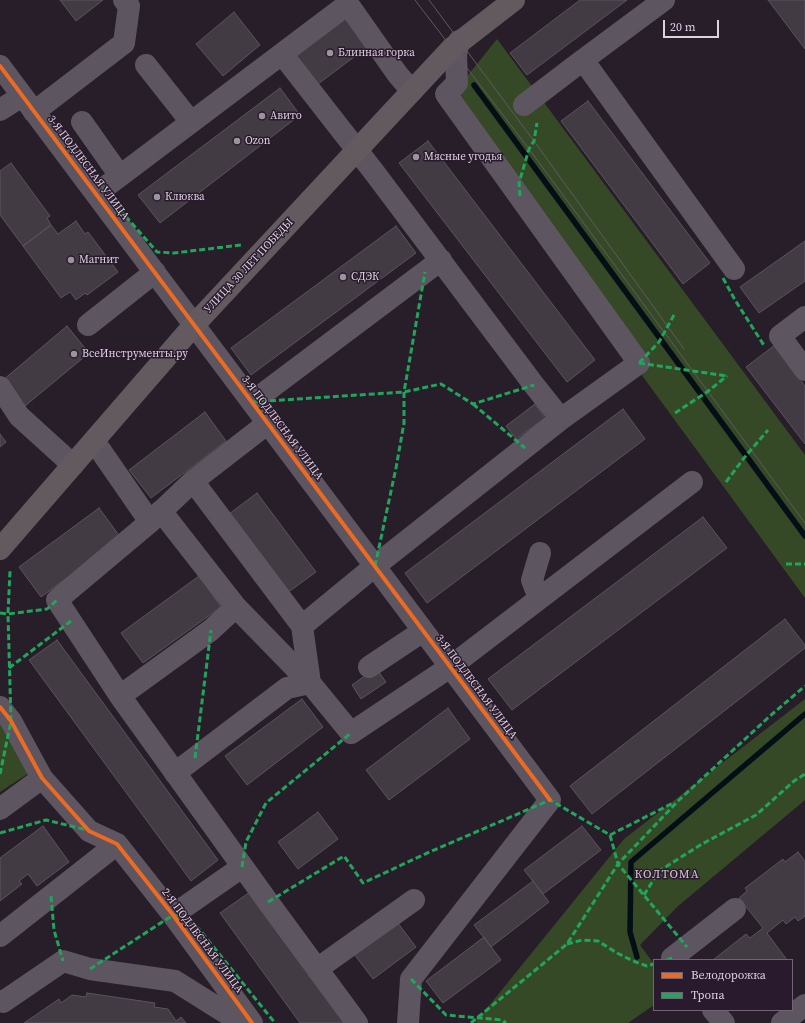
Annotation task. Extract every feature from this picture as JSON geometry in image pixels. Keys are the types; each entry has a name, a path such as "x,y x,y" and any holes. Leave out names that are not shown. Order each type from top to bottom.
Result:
{"main road":[{"name":"УЛИЦА 30 ЛЕТ ПОБЕДЫ","path":"0,549 194,325 356,150 459,41 514,0"}],"street":[{"path":"0,110 28,104 124,43 129,6 124,0"},
{"path":"524,105 664,0"},
{"path":"96,194 348,4 398,75 412,91"},
{"path":"302,626 375,566 561,419 639,363 446,94 457,83 456,54 459,41"},
{"path":"282,54 561,419"},
{"path":"583,60 734,269"},
{"path":"146,65 191,122"},
{"name":"3-Я ПОДЛЕСНАЯ УЛИЦА","path":"0,66 550,800 411,979 408,1023"},
{"path":"82,122 120,176"},
{"path":"252,402 440,260"},
{"path":"88,325 154,272"},
{"path":"805,317 780,336 805,370"},
{"path":"0,387 19,416 73,465"},
{"path":"268,423 194,481 155,517 57,600 120,696 242,867 357,1023"},
{"path":"94,441 155,517 236,607 310,683 351,733 450,667 692,482"},
{"path":"194,481 302,626 310,683"},
{"path":"539,598 532,580 540,553"},
{"path":"120,696 211,630 236,607"},
{"path":"369,667 423,631"},
{"path":"175,773 287,688 310,683"},
{"name":"2-Я ПОДЛЕСНАЯ УЛИЦА","path":"0,708 11,721 42,778 89,831 117,844 173,915 252,1023"},
{"path":"0,809 42,778"},
{"path":"0,936 117,844"},
{"path":"173,915 242,867"},
{"path":"317,969 414,900"},
{"path":"673,959 672,958 735,909"},
{"path":"0,1001 3,1002 63,961 90,968 175,981 242,1023"},
{"path":"782,1023 804,1009"},
{"path":"715,1011 724,1023"}],"green space":[{"path":"497,39 805,455 805,598 444,105"},
{"path":"805,699 805,800 677,907 640,945 653,963 653,1006 628,1023 475,1023 624,839"},
{"path":"0,719 38,767 0,792"}],"building":[{"path":"60,0 103,0 76,21"},
{"path":"580,0 627,0 527,75 510,53"},
{"path":"768,0 805,0 805,49"},
{"path":"234,12 260,45 223,76 196,44"},
{"path":"345,19 366,48 314,87 295,55"},
{"path":"280,88 300,115 160,223 138,195"},
{"path":"588,101 710,263 683,284 561,121"},
{"path":"428,141 595,360 567,382 399,163"},
{"path":"11,163 50,216 47,218 51,225 23,246 0,215 0,171"},
{"path":"76,221 85,234 88,232 118,272 87,295 85,293 76,300 70,292 61,298 23,246 51,225 58,234"},
{"path":"396,226 416,253 251,375 231,348"},
{"path":"805,241 805,281 759,313 740,287"},
{"path":"67,326 89,353 25,406 3,380"},
{"path":"775,345 805,386 805,444 746,367"},
{"path":"535,404 545,418 516,439 506,426"},
{"path":"623,409 645,439 427,603 405,573"},
{"path":"205,412 226,441 151,498 129,470"},
{"path":"0,434 6,442 0,447"},
{"path":"257,493 316,572 287,593 229,514"},
{"path":"99,508 121,538 41,597 19,567"},
{"path":"703,517 727,548 512,710 488,679"},
{"path":"199,576 221,607 143,663 121,633"},
{"path":"785,619 805,645 805,648 592,814 570,786"},
{"path":"57,640 218,860 191,881 29,660"},
{"path":"376,668 386,682 361,699 352,685"},
{"path":"302,699 323,727 247,785 225,756"},
{"path":"448,708 470,739 389,800 366,770"},
{"path":"318,812 338,839 298,869 278,842"},
{"path":"43,826 69,862 37,886 28,874 19,881 22,884 0,901 0,858"},
{"path":"582,826 601,850 543,894 524,870"},
{"path":"798,852 805,861 805,916 798,921 795,917 786,924 783,920 767,933 786,959 714,959 746,934 750,938 763,928 739,898 747,891 745,888 783,859 785,862"},
{"path":"533,881 549,902 491,947 474,925"},
{"path":"250,892 345,1023 300,1023 220,913"},
{"path":"394,918 416,947 373,979 351,950"},
{"path":"484,937 501,960 443,1003 426,981"},
{"path":"87,993 155,1003 154,1007 168,1009 176,1021 181,1017 186,1023 24,1023 59,999 61,1003 72,995 86,997"}],"waterway":[{"path":"474,85 805,536"},
{"path":"637,957 630,932 631,862 805,714"}],"tram line":[{"path":"415,0 529,149 805,523"},
{"path":"429,0 534,141 684,349"}],"marked path":[{"path":"520,196 519,183 529,149 534,141 537,123"},
{"path":"102,189 157,252 174,253 241,245"},
{"path":"375,566 404,423 404,392 425,272"},
{"path":"723,278 765,347"},
{"path":"639,363 659,342 674,315"},
{"path":"639,363 727,376"},
{"path":"675,413 707,392 727,376"},
{"path":"252,402 404,392 441,384 473,404 534,385"},
{"path":"473,404 525,448"},
{"path":"726,482 768,430"},
{"path":"786,564 805,564"},
{"path":"0,774 11,721 8,614 10,571"},
{"path":"0,613 8,614 47,609 57,600"},
{"path":"9,668 71,621"},
{"path":"195,758 211,630"},
{"path":"471,1023 567,944 618,864 679,800 770,716 805,686"},
{"path":"242,867 246,842 266,803 351,733"},
{"path":"644,895 659,871 702,844 756,815 794,781 805,774"},
{"path":"268,902 344,856 363,883 425,854 550,800 610,835 673,803"},
{"path":"0,833 46,820 87,830"},
{"path":"610,835 618,864 687,947"},
{"path":"51,896 54,930 63,961"},
{"path":"90,969 173,915 190,918 275,1023"},
{"path":"567,944 582,940 598,941 633,961 647,966 653,964"},
{"path":"411,979 446,1015 502,1020 506,1023"}],"cycle path":[{"path":"0,66 550,800"},
{"path":"0,707 11,721 42,778 89,831 117,844 173,915 252,1023"}],"place":[{"name":"Блинная горка","path":"330,53"},
{"name":"Авито","path":"262,116"},
{"name":"Ozon","path":"237,141"},
{"name":"Мясные угодья","path":"416,157"},
{"name":"Клюква","path":"157,197"},
{"name":"Магнит","path":"71,260"},
{"name":"СДЭК","path":"343,277"},
{"name":"ВсеИнструменты.ру","path":"74,354"}],"district":[{"name":"КОЛТОМА","path":"667,875"}]}
